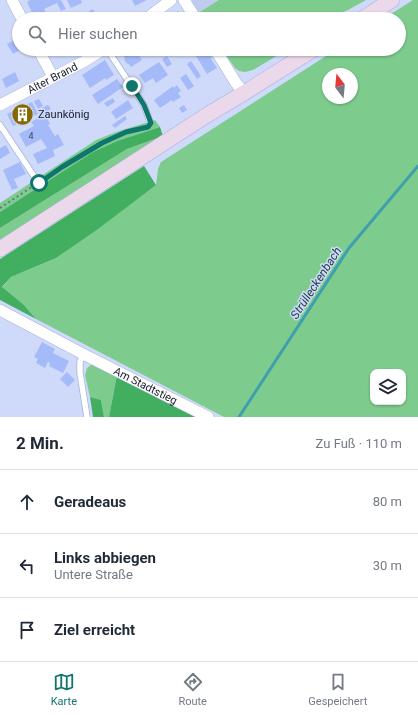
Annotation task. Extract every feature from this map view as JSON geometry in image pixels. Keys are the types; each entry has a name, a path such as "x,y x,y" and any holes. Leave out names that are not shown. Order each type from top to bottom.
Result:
{"main road":[{"path":"373,12 392,0"},
{"path":"0,249 207,115 303,56"}],"street":[{"path":"12,0 18,12"},
{"path":"155,12 171,0"},
{"path":"184,0 192,12"},
{"path":"42,56 53,77"},
{"name":"Alter Brand","path":"0,105 94,56"},
{"path":"219,56 244,93"},
{"name":"Am Stadtstieg","path":"0,310 208,417"}],"lane":[{"path":"111,56 144,105 149,118"},
{"path":"0,125 34,176"},
{"path":"83,354 80,362 80,373 87,417"}],"path":[{"path":"0,208 62,167 102,143 126,132 148,127 151,123 149,118"}],"shaded area":[{"path":"192,0 219,0 200,12 197,12 192,4"}],"green space":[{"path":"219,0 366,0 343,12 200,12"},
{"path":"413,0 418,0 418,417 224,417 36,319 24,305 2,288 11,277 56,258 156,185 158,169 161,162 326,56 406,56 406,12 394,12"},
{"path":"227,56 276,56 253,70 245,72 239,71 235,68"},
{"path":"155,120 160,127 117,141 93,152 0,212 0,203 96,140"},
{"path":"160,127 163,136 127,149 0,228 0,212 93,152 117,141"},
{"path":"163,136 0,240 0,228 127,149"},
{"path":"144,166 156,185 98,229 56,258 11,277 2,287 24,305 36,319 0,300 0,259"},
{"path":"95,364 117,375 109,417 104,417 101,400 90,397 85,375 87,368"},
{"path":"117,375 199,417 109,417"},
{"path":"90,397 101,400 104,417 93,417"}],"building":[{"path":"30,0 61,0 66,9 61,11 57,3 44,9 46,12 32,12 27,2"},
{"path":"67,0 81,0 82,3 71,8"},
{"path":"132,0 147,0 135,6"},
{"path":"12,41 12,52 7,44"},
{"path":"124,56 139,56 142,60 131,67 128,63 127,64 124,59"},
{"path":"167,56 172,64 167,67 162,59"},
{"path":"196,56 211,56 217,68 207,74"},
{"path":"105,60 114,75 106,80 105,78 90,88 82,75"},
{"path":"191,61 201,76 197,79 187,64"},
{"path":"159,62 168,75 156,83 153,78 145,83 139,75"},
{"path":"15,72 19,81 6,88 2,79"},
{"path":"186,74 194,86 188,90 180,78"},
{"path":"117,79 123,87 98,104 92,95"},
{"path":"177,85 181,91 178,93 181,97 173,102 172,100 160,108 154,100 173,86 174,88"},
{"path":"113,98 115,102 107,107 104,103"},
{"path":"39,99 43,106 38,109 34,101"},
{"path":"128,100 133,108 116,119 111,112"},
{"name":"Zaunkönig","path":"32,102 38,114 13,126 7,114"},
{"path":"48,105 51,109 45,112 42,108"},
{"path":"184,105 187,110 182,113 179,108"},
{"path":"45,114 50,124 48,125 55,136 58,134 64,145 53,150 55,156 38,164 33,154 47,148 41,139 26,147 19,134 34,126 31,122"},
{"path":"125,116 127,119 115,128 112,125"},
{"path":"6,145 10,153 0,159 0,148"},
{"path":"20,162 26,174 14,179 18,188 12,190 3,170"},
{"path":"42,342 55,349 53,353 69,361 63,373 49,366 50,363 48,362 45,368 36,363 38,359 34,357"},
{"path":"67,372 75,380 68,387 60,379"}],"waterway":[{"name":"Strülleckenbach","path":"239,417 349,248 418,166"}],"place":[{"name":"Zaunkönig","path":"23,114"}],"route":[{"path":"39,183 62,167 115,136 148,127 151,123 144,105 132,86"}]}
